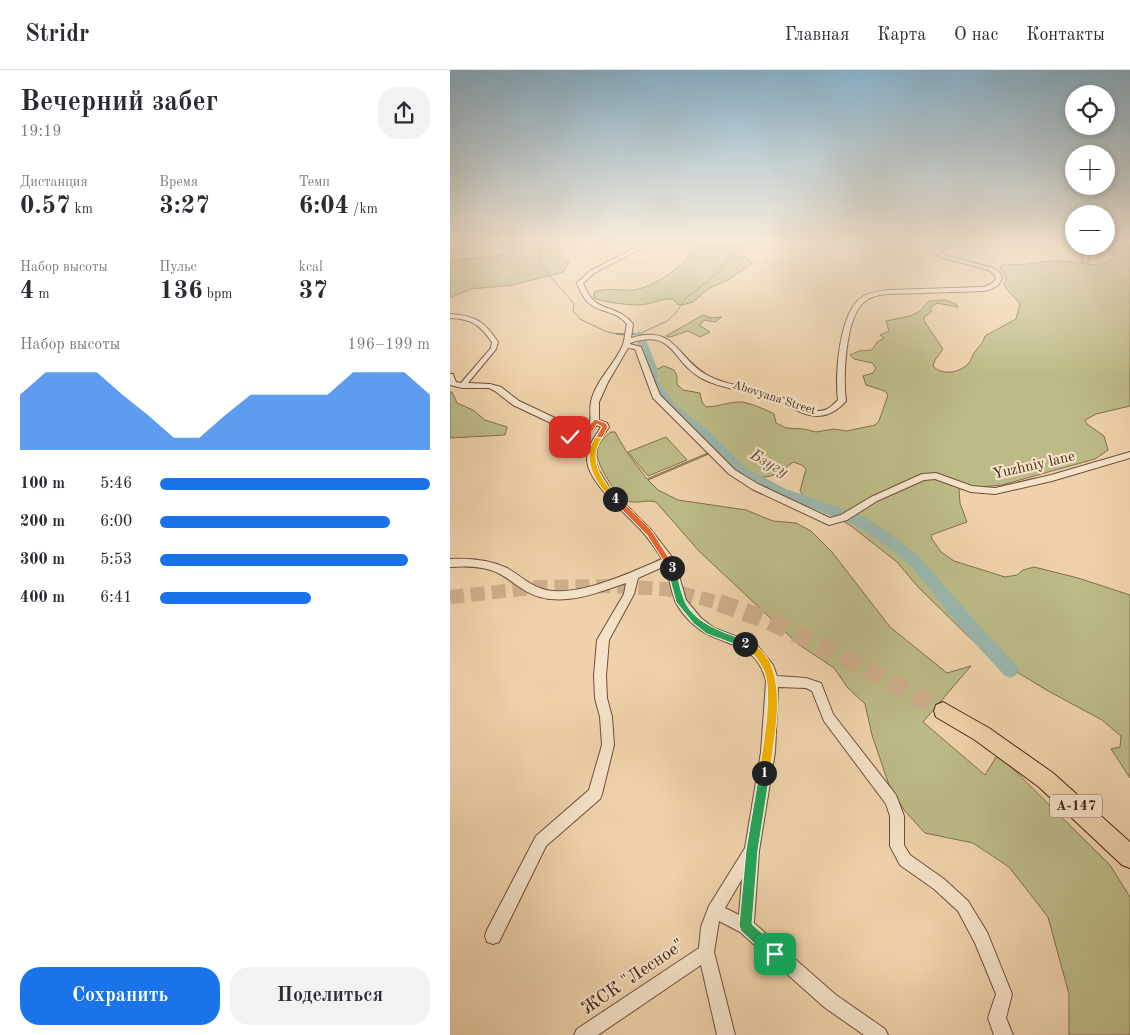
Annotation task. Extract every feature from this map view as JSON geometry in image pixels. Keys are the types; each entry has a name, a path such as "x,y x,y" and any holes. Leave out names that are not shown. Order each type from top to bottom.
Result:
{"highway":[{"name":"А-147","path":"943,711 996,744 1046,780 1130,857"}],"street":[{"path":"450,376 453,383 462,386 490,386 498,388 516,403 552,420 564,434 570,437 577,438 586,434 595,421 595,402 627,339 630,324 628,320 594,306 586,299 581,286"},
{"name":"Abovyana Street","path":"627,339 656,337 674,347 697,372 706,378 758,391 810,412 823,413 833,409 842,401 839,366 852,313 865,298 889,292 977,290 993,286"},
{"path":"450,316 465,317 478,321 495,342 494,348 462,386"},
{"name":"Yuzhniy lane","path":"627,339 638,347 656,396 732,472 743,480 829,522 848,516 861,506 922,477 936,476 971,489 995,491 1052,478 1130,455"},
{"path":"595,421 605,427 592,450 591,459 594,469 607,492 649,533 668,560 673,572 680,602 697,622 710,631 752,647 769,669 772,681 768,752 752,850 746,926"},
{"path":"450,563 462,563 501,570 538,592 549,596 586,591 632,576 668,560"},
{"path":"493,936 541,842 595,794 608,745 600,684 603,640 630,594 632,576"},
{"path":"772,681 806,683 817,688 828,717 891,800 897,816 897,846 905,860 939,884 963,906 981,938 1004,994 997,1018 1004,1035"},
{"path":"726,1035 706,952 709,928 714,911 752,850"},
{"path":"714,911 746,926 830,1001 879,1035"},
{"name":"ЖСК \"Лесное\"","path":"583,1035 706,952"}],"shaded area":[{"path":"450,286 502,286 471,289 450,298"},
{"path":"649,286 714,286 693,302 682,305 677,304 673,299 638,305 615,303 594,298 594,292 608,289 640,289"},
{"path":"1004,286 1130,286 1130,406 1096,414 1085,420 1087,424 1104,436 1108,450 1095,459 1002,485 959,489 960,503 967,522 931,535 941,552 954,561 1005,577 1017,575 1023,570 1034,567 1078,578 1130,595 1130,778 1111,749 1120,747 1121,736 1102,720 1005,665 971,639 918,587 897,562 851,526 806,499 800,491 806,469 802,465 793,462 773,475 758,477 736,466 718,450 648,480 658,490 678,500 746,510 773,521 796,523 811,531 832,552 890,627 947,673 971,666 923,722 985,775 998,754 1110,865 1130,897 1130,1035 1069,1035 1069,994 1048,917 1009,867 973,843 925,833 904,810 889,785 872,735 865,704 848,688 834,668 798,644 699,551 656,502 633,502 621,497 603,472 598,459 597,451 599,444 611,432 615,432 626,451 647,479 717,449 677,415 660,395 654,384 651,372 664,366 674,370 677,376 677,384 683,390 700,393 702,402 706,407 742,402 774,414 776,423 786,428 816,432 834,429 847,431 875,425 879,421 888,395 885,391 866,385 863,376 873,373 876,368 872,363 854,359 850,355 859,351 872,350 877,342 884,338 880,335 889,331 886,321 919,312 929,301 945,300 956,304 958,307 937,303 931,307 931,312 924,317 924,321 943,349 933,366 941,371 951,372 960,370 969,363 985,336 1016,319 1020,304"},
{"path":"703,315 711,318 722,317 715,322 705,320 699,325 710,332 700,337 688,331 670,337 666,336"},
{"path":"450,392 452,392 457,403 473,410 485,420 507,427 505,435 450,438"},
{"path":"666,437 687,460 648,476 628,452"}],"waterway":[{"name":"Бзугу","path":"558,286 574,304 573,311 580,319 607,332 618,334"},
{"path":"639,334 667,321 675,314 685,299 701,286"},
{"name":"Бзугу","path":"618,334 639,334"},
{"name":"Бзугу","path":"618,334 639,334"},
{"name":"Бзугу","path":"639,334 652,368 652,381 671,406 705,434 741,471 781,492 858,520 886,538 915,561 964,620 1010,670"}],"tunnel":[{"path":"450,597 541,587 609,586 666,589 723,604"},
{"path":"719,603 777,625 833,651 943,711"}],"route":[{"path":"570,437 577,438 586,434 595,421 604,425 605,430 594,443 592,450 591,459 594,469 607,492 649,533 668,560 673,572 680,602 697,622 710,631 752,647 769,669 772,681 772,704 768,752 752,850 746,926 775,954"}]}
